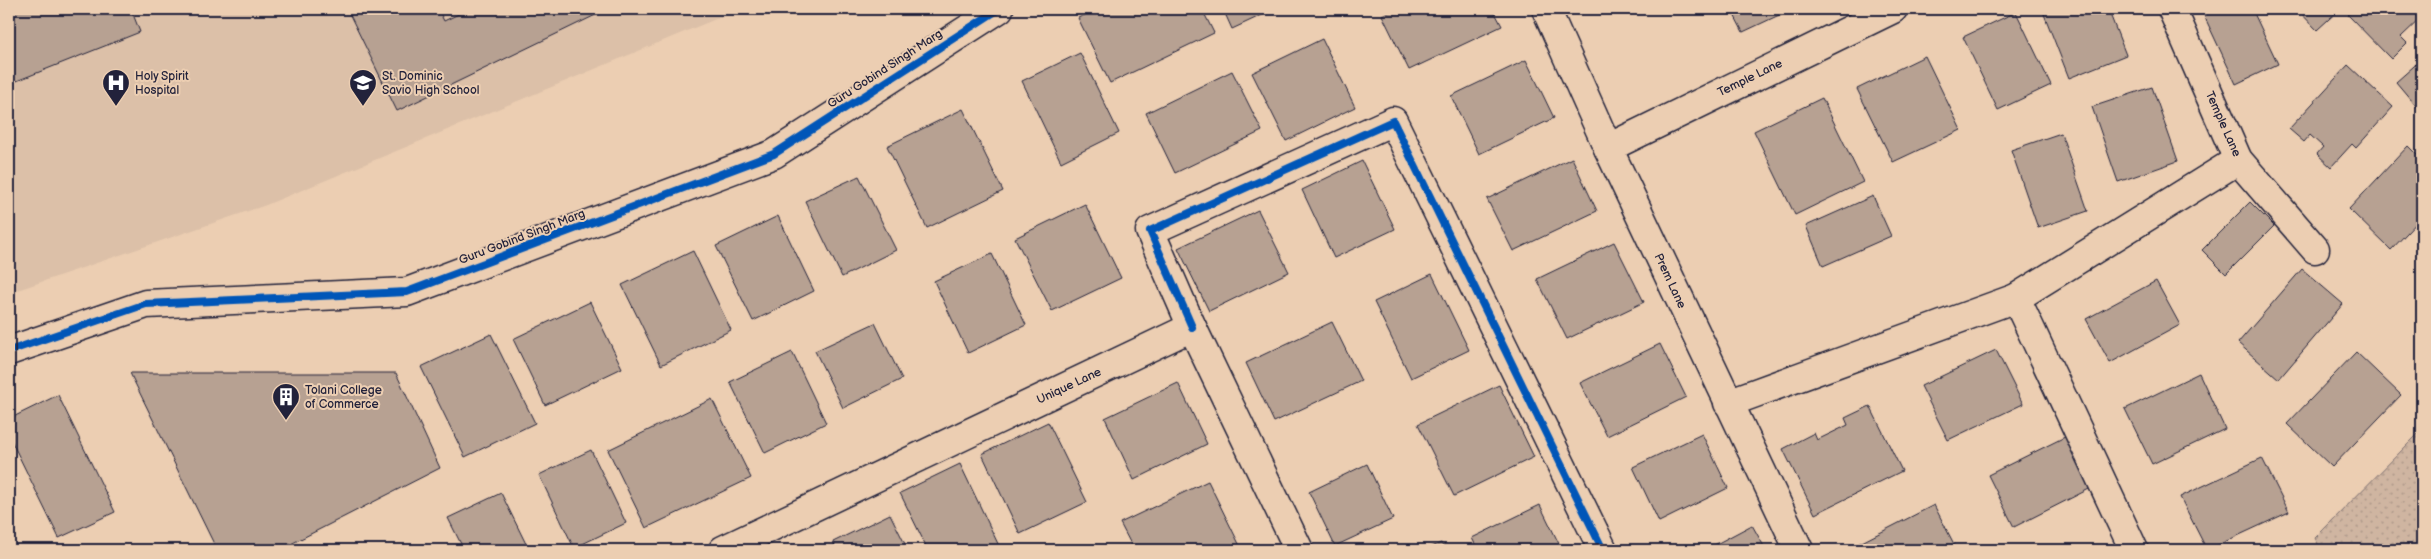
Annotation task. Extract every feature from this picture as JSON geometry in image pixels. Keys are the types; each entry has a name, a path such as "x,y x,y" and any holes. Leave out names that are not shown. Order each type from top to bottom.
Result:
{"street":[{"name":"Guru Gobind Singh Marg","path":"9,351 146,304 407,292 774,154 999,9"},
{"name":"Prem Lane","path":"1546,9 1608,148 1799,550"},
{"name":"Temple Lane","path":"1608,148 1866,15 1892,9"},
{"name":"Temple Lane","path":"2172,9 2238,160 2315,249"},
{"path":"1299,550 1192,327 1150,230 1393,121 1603,550"},
{"path":"1728,403 2016,298 2238,160"},
{"path":"2016,298 2134,550"},
{"name":"Unique Lane","path":"723,550 1192,327"}],"shaded area":[{"path":"9,9 740,9 266,205 9,293"},
{"path":"2422,430 2422,550 2321,550 2315,538"}],"building":[{"path":"9,9 131,9 140,32 9,84"},
{"path":"347,9 438,9 444,21 469,9 608,9 397,111"},
{"path":"1098,9 1202,9 1214,33 1110,83 1078,18"},
{"path":"1223,9 1275,9 1232,29"},
{"path":"1395,9 1493,9 1502,26 1409,70 1382,15"},
{"path":"1731,9 1792,9 1743,32"},
{"path":"2042,9 2108,9 2126,55 2069,78"},
{"path":"2201,9 2252,9 2278,64 2236,84"},
{"path":"2297,9 2340,9 2317,30"},
{"path":"2354,9 2422,9 2422,17 2401,37 2407,43 2391,59 2348,15"},
{"path":"2016,12 2051,85 1998,110 1963,37"},
{"path":"1322,39 1355,107 1286,141 1252,73"},
{"path":"1080,53 1119,133 1061,162 1022,81"},
{"path":"1925,56 1961,130 1893,162 1857,89"},
{"path":"2422,59 2422,113 2396,82"},
{"path":"1526,60 1554,118 1479,154 1451,96"},
{"path":"2348,65 2393,107 2356,148 2352,144 2331,167 2317,154 2323,147 2310,135 2304,142 2289,129"},
{"path":"1232,71 1262,131 1175,173 1146,113"},
{"path":"2152,87 2178,161 2118,182 2092,107"},
{"path":"1822,98 1863,182 1795,215 1754,131"},
{"path":"963,109 1003,191 927,228 887,146"},
{"path":"2061,133 2088,211 2038,228 2011,150"},
{"path":"2408,146 2422,160 2422,217 2391,250 2349,209"},
{"path":"1572,158 1597,211 1513,251 1487,199"},
{"path":"1362,161 1395,229 1334,258 1302,190"},
{"path":"859,176 896,250 842,277 805,201"},
{"path":"1873,196 1891,236 1823,266 1806,226"},
{"path":"2250,202 2274,226 2226,274 2202,250"},
{"path":"1085,204 1121,278 1052,311 1015,238"},
{"path":"1258,210 1289,272 1209,311 1178,248"},
{"path":"778,216 814,291 753,321 716,246"},
{"path":"1614,242 1644,302 1567,339 1537,279"},
{"path":"693,251 731,330 661,365 622,285"},
{"path":"992,254 1026,325 968,353 934,281"},
{"path":"2302,269 2343,304 2279,379 2238,343"},
{"path":"1432,274 1469,350 1411,378 1374,302"},
{"path":"2156,281 2180,325 2110,363 2086,319"},
{"path":"590,302 622,368 545,405 513,339"},
{"path":"1332,322 1361,381 1274,422 1246,363"},
{"path":"875,323 902,379 843,408 815,351"},
{"path":"491,334 535,423 465,457 421,367"},
{"path":"1660,344 1686,397 1607,436 1580,383"},
{"path":"1996,350 2023,404 1948,440 1921,386"},
{"path":"792,352 826,423 765,453 730,382"},
{"path":"2356,352 2401,395 2332,467 2287,424"},
{"name":"Tolani College of Commerce","path":"130,373 396,373 440,468 279,550 217,550"},
{"path":"2199,373 2225,429 2152,464 2125,409"},
{"path":"1178,383 1207,444 1134,480 1105,418"},
{"path":"1499,385 1534,457 1454,496 1418,424"},
{"path":"58,395 115,512 59,538 9,436 9,419"},
{"path":"712,399 751,478 646,528 608,450"},
{"path":"1870,406 1902,471 1815,514 1783,449 1814,433 1817,440 1848,425 1845,418"},
{"path":"1048,422 1087,502 1020,534 982,454"},
{"path":"2075,432 2101,483 2014,527 1988,475"},
{"path":"1702,434 1728,488 1659,522 1633,467"},
{"path":"591,450 626,523 574,548 539,475"},
{"path":"2262,458 2289,512 2207,550 2180,497"},
{"path":"960,464 1000,548 995,550 928,550 900,493"},
{"path":"1367,464 1393,519 1335,546 1309,492"},
{"path":"1208,481 1242,550 1134,550 1120,523"},
{"path":"501,493 529,550 464,550 448,518"},
{"path":"1540,505 1562,550 1478,550 1472,538"},
{"path":"1934,505 1957,550 1859,550 1856,545"},
{"path":"890,514 908,550 837,550 833,542"},
{"path":"1752,525 1766,550 1705,550"},
{"path":"1441,543 1445,550 1425,550"}],"cycle path":[{"path":"9,351 146,304 407,292 774,154 999,9"},
{"path":"1192,327 1150,231 1393,121 1603,550"}],"place":[{"name":"Holy Spirit Hospital","path":"116,107"},
{"name":"St. Dominic Savio High School","path":"363,107"},
{"name":"Tolani College of Commerce","path":"286,421"}]}
